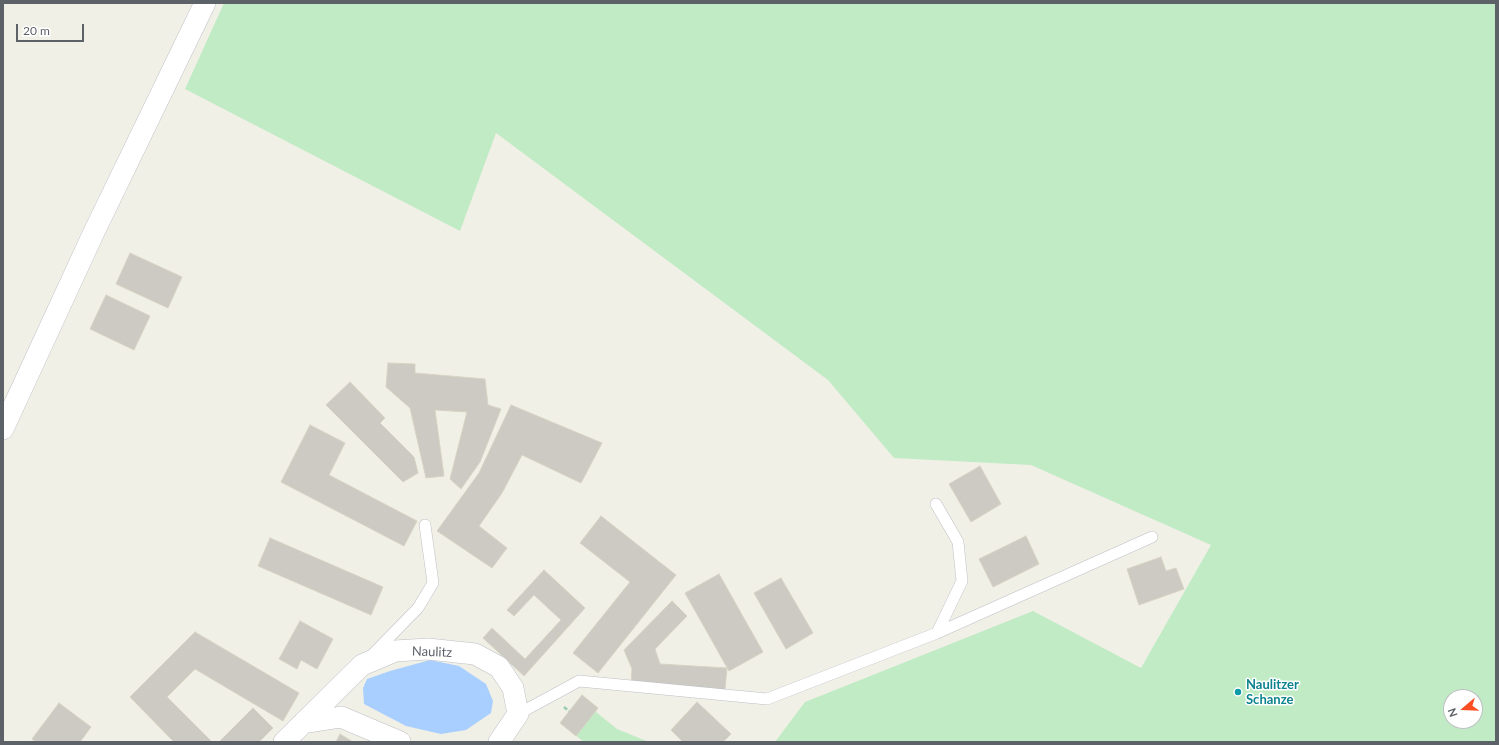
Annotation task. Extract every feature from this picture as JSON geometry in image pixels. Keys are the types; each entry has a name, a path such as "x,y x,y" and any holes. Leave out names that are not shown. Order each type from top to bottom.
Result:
{"street":[{"path":"3,429 94,232 206,3"},
{"name":"Naulitz","path":"284,742 362,665 395,651 428,649 475,654 499,667 513,688 518,714"},
{"path":"499,742 518,714"},
{"path":"303,723 341,718 400,742"}],"lane":[{"path":"936,504 958,542 962,581 937,633"},
{"path":"362,665 418,608 433,583 425,525"},
{"path":"518,714 580,681 767,699 937,633 1152,537"}],"green space":[{"path":"224,3 1496,3 1496,742 775,742 805,702 1033,611 1141,668 1211,545 1031,465 894,458 828,380 496,133 460,231 185,89"},
{"path":"582,695 598,708 596,712 617,729 649,742 584,742 560,723"}],"water":[{"path":"430,660 459,666 486,684 493,701 491,713 466,730 441,734 406,726 364,704 363,688 367,679"}],"building":[{"path":"130,253 182,277 168,308 116,284"},
{"path":"106,295 150,316 134,350 90,329"},
{"path":"388,363 415,364 415,373 485,379 488,405 501,409 480,462 461,489 450,479 467,412 435,410 444,476 426,478 410,408 386,387"},
{"path":"350,382 385,418 380,423 414,457 418,473 403,482 326,405"},
{"path":"511,405 602,443 581,483 522,455 502,493 479,526 507,548 492,568 437,531 479,473"},
{"path":"310,425 345,443 329,475 417,521 404,546 281,482"},
{"path":"980,466 1001,504 971,522 949,484"},
{"path":"601,516 676,575 598,673 573,653 630,582 580,543"},
{"path":"1026,536 1039,564 993,587 979,559"},
{"path":"270,538 383,587 371,615 258,566"},
{"path":"1161,557 1166,571 1176,568 1184,589 1139,605 1127,569"},
{"path":"544,570 585,608 524,676 483,638 492,628 525,659 561,620 534,595 514,616 507,610"},
{"path":"719,574 763,652 729,671 685,593"},
{"path":"781,578 813,633 786,649 754,593"},
{"path":"672,601 687,616 655,649 660,664 727,668 725,690 631,684 632,669 624,650"},
{"path":"300,621 333,639 317,669 301,660 297,669 279,659"},
{"path":"195,632 299,693 283,721 195,669 167,697 212,742 174,742 130,697"},
{"path":"582,695 598,708 576,736 560,723"},
{"path":"697,702 731,734 723,742 683,742 671,730"},
{"path":"59,703 91,727 80,742 36,742 32,739"},
{"path":"253,708 273,728 259,742 219,742"},
{"path":"340,734 353,742 336,742"}],"place":[{"name":"Naulitzer Schanze","path":"1238,692"}]}
